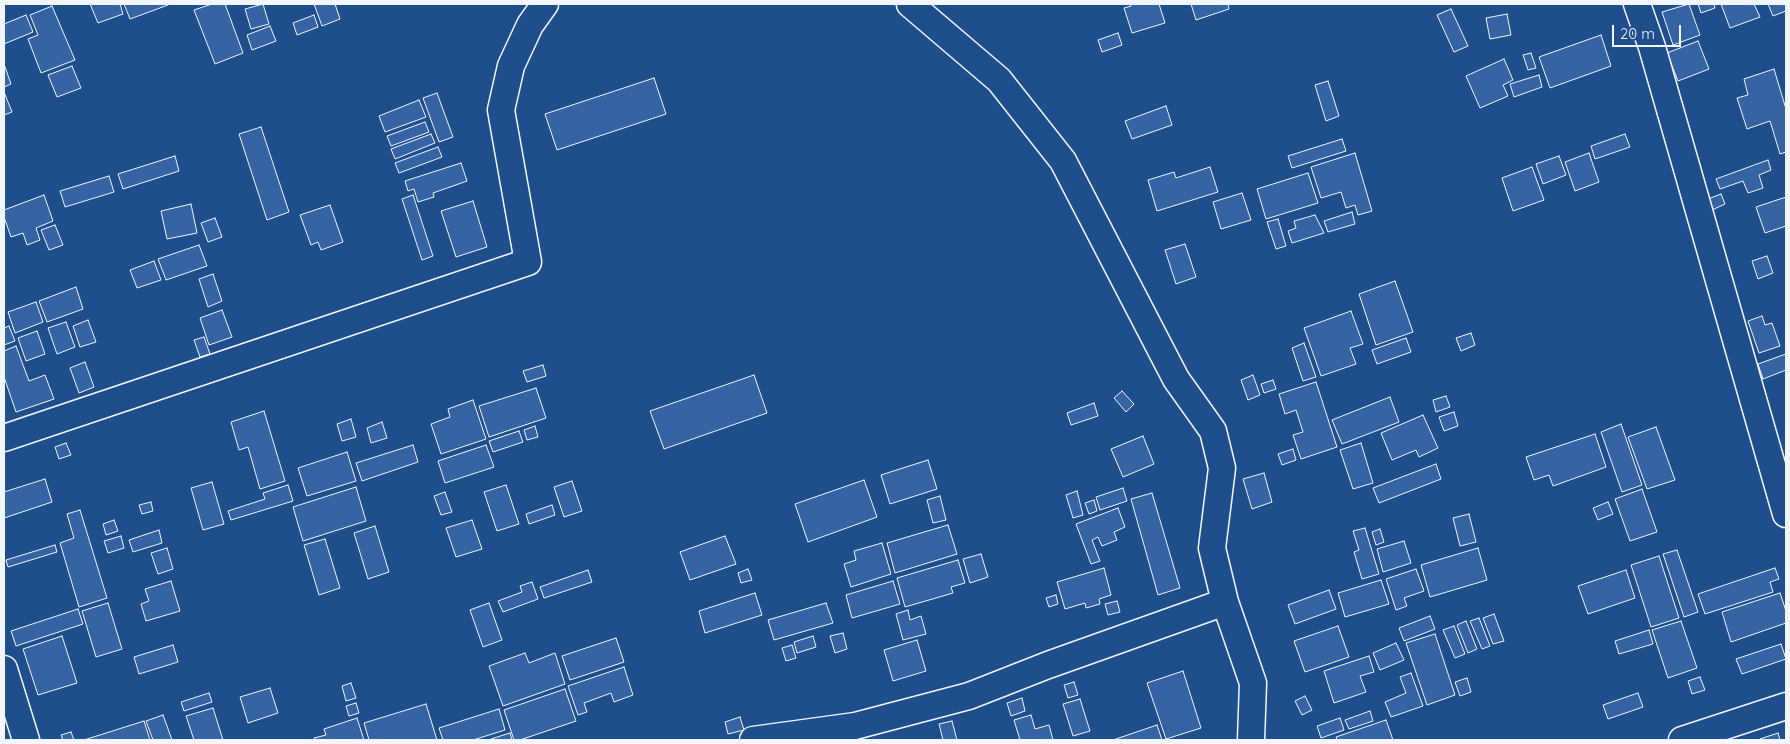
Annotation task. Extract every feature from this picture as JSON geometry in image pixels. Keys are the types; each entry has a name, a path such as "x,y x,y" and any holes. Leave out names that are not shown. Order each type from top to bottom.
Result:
{"street":[{"path":"4,438 528,262 501,110 510,66 530,25 545,4"},
{"path":"910,4 999,80 1063,161 1176,379 1213,431 1222,468 1212,548 1225,602 1253,683 1250,740"},
{"path":"1637,4 1652,46 1786,514"},
{"path":"753,740 855,726 969,696 1048,665 1225,602"},
{"path":"4,669 18,737"},
{"path":"1682,740 1786,706"}],"building":[{"path":"90,4 120,4 123,14 98,23"},
{"path":"124,4 167,4 168,5 130,19"},
{"path":"212,4 225,4 243,53 215,64 194,10"},
{"path":"263,4 269,24 251,29 245,9"},
{"path":"314,4 335,4 340,19 322,26"},
{"path":"1130,4 1159,4 1165,23 1132,33 1124,8 1131,6"},
{"path":"1191,4 1228,4 1229,9 1196,20"},
{"path":"1689,4 1700,35 1673,45 1662,12"},
{"path":"1698,4 1714,4 1715,8 1701,13"},
{"path":"1721,4 1754,4 1760,17 1730,28"},
{"path":"1768,4 1786,4 1786,11 1773,16"},
{"path":"52,6 75,60 41,73 28,39 38,35 30,15"},
{"path":"1451,9 1468,46 1454,52 1437,15"},
{"path":"1507,14 1511,35 1490,39 1486,18"},
{"path":"26,15 33,32 4,44 4,24"},
{"path":"314,15 318,27 297,35 293,23"},
{"path":"270,26 276,41 252,50 247,35"},
{"path":"1118,33 1122,45 1102,52 1098,40"},
{"path":"1601,35 1611,66 1550,88 1539,57"},
{"path":"1698,41 1709,69 1678,81 1667,53"},
{"path":"1531,53 1536,68 1528,70 1523,55"},
{"path":"1504,59 1513,80 1503,85 1508,96 1480,108 1466,76"},
{"path":"4,64 11,84 4,87"},
{"path":"72,66 81,88 57,97 48,75"},
{"path":"1774,69 1786,109 1786,152 1780,154 1770,121 1747,129 1737,98 1748,95 1744,79"},
{"path":"1539,75 1542,87 1514,97 1510,84"},
{"path":"654,78 666,114 557,150 545,114"},
{"path":"1328,81 1339,116 1326,121 1315,85"},
{"path":"4,92 12,112 4,115"},
{"path":"437,93 453,137 439,142 423,98"},
{"path":"419,100 426,117 385,132 379,116"},
{"path":"1166,106 1172,125 1132,139 1125,121"},
{"path":"425,122 429,132 391,146 387,136"},
{"path":"261,127 289,212 267,220 239,134"},
{"path":"431,134 435,143 395,159 391,149"},
{"path":"1625,134 1630,147 1595,159 1591,146"},
{"path":"1342,139 1346,151 1292,168 1288,156"},
{"path":"438,147 442,157 399,173 395,163"},
{"path":"1355,153 1372,211 1358,215 1355,205 1346,208 1341,192 1321,198 1311,167"},
{"path":"1589,153 1599,182 1575,191 1565,162"},
{"path":"175,156 179,171 123,189 118,174"},
{"path":"1559,156 1566,175 1543,184 1536,164"},
{"path":"1768,160 1771,170 1759,175 1763,188 1748,193 1743,181 1720,189 1716,179"},
{"path":"461,163 467,181 433,193 434,197 418,202 414,189 408,191 405,181"},
{"path":"1210,167 1218,192 1157,211 1148,180 1174,172 1176,178"},
{"path":"1532,167 1544,200 1513,211 1502,178"},
{"path":"1308,173 1318,203 1266,219 1257,189"},
{"path":"109,176 114,192 65,207 60,191"},
{"path":"1242,193 1251,220 1221,229 1213,202"},
{"path":"1721,194 1725,204 1712,210 1708,199"},
{"path":"44,195 53,221 36,228 40,240 27,245 23,233 11,237 4,217 4,210"},
{"path":"413,195 433,256 422,260 402,199"},
{"path":"1786,197 1786,226 1765,233 1756,207"},
{"path":"473,201 487,247 456,257 441,211"},
{"path":"191,204 197,233 167,239 161,211"},
{"path":"330,205 343,242 321,250 318,242 311,245 300,215"},
{"path":"1352,212 1355,224 1328,232 1324,221"},
{"path":"1315,215 1324,233 1292,243 1288,231 1296,228 1294,221"},
{"path":"215,218 222,237 208,242 201,223"},
{"path":"1278,219 1286,246 1276,249 1267,222"},
{"path":"55,225 63,245 49,250 41,230"},
{"path":"1185,244 1196,277 1176,284 1165,250"},
{"path":"199,245 207,266 166,280 158,259"},
{"path":"1767,256 1773,273 1758,279 1752,261"},
{"path":"154,261 161,280 137,288 130,270"},
{"path":"213,274 222,301 208,307 199,279"},
{"path":"1395,281 1413,332 1376,345 1359,294"},
{"path":"76,287 83,309 47,322 39,301"},
{"path":"36,302 43,322 15,333 8,312"},
{"path":"222,310 232,337 209,345 200,318"},
{"path":"1351,311 1363,344 1350,348 1356,364 1321,376 1304,328"},
{"path":"1762,316 1765,325 1772,323 1780,346 1759,353 1748,321"},
{"path":"88,320 96,342 80,347 73,326"},
{"path":"66,322 75,347 57,354 48,328"},
{"path":"9,326 15,341 4,345 4,328"},
{"path":"37,331 45,354 26,361 18,338"},
{"path":"1471,333 1475,345 1461,351 1456,338"},
{"path":"204,337 210,354 200,357 194,340"},
{"path":"1406,338 1411,352 1377,364 1372,350"},
{"path":"1304,343 1316,377 1303,381 1292,348"},
{"path":"16,346 29,381 45,375 54,399 16,412 4,377 4,351"},
{"path":"1786,354 1786,370 1763,379 1758,364"},
{"path":"85,362 94,387 79,393 70,368"},
{"path":"543,365 546,376 527,382 523,371"},
{"path":"754,375 767,413 664,449 650,411"},
{"path":"1253,375 1260,395 1248,400 1241,380"},
{"path":"1273,380 1276,389 1264,393 1261,384"},
{"path":"1316,382 1337,447 1301,459 1293,435 1303,432 1296,410 1285,414 1279,394"},
{"path":"536,388 546,418 489,437 479,406"},
{"path":"1122,391 1134,404 1126,412 1114,398"},
{"path":"1446,396 1450,407 1436,412 1433,400"},
{"path":"1390,397 1399,422 1342,444 1332,420"},
{"path":"473,400 486,439 441,454 431,424 450,417 448,409"},
{"path":"1094,403 1098,416 1071,425 1067,413"},
{"path":"264,411 285,481 260,489 248,447 239,450 231,422"},
{"path":"1454,412 1458,426 1444,431 1439,417"},
{"path":"1423,415 1438,448 1419,457 1416,450 1392,460 1381,433"},
{"path":"351,419 356,437 342,441 337,424"},
{"path":"382,422 387,438 371,443 367,428"},
{"path":"1621,424 1642,485 1622,492 1601,432"},
{"path":"535,426 538,437 527,440 524,430"},
{"path":"1656,427 1675,480 1647,489 1628,437"},
{"path":"519,431 523,442 493,452 489,441"},
{"path":"1595,434 1606,467 1553,486 1549,475 1534,480 1526,457"},
{"path":"1143,436 1154,464 1123,477 1111,449"},
{"path":"66,443 71,455 59,459 55,447"},
{"path":"1361,443 1373,483 1353,489 1340,450"},
{"path":"413,445 418,462 362,481 356,463"},
{"path":"486,445 494,467 445,483 438,461"},
{"path":"1293,449 1296,460 1282,465 1278,454"},
{"path":"347,452 356,481 307,496 298,468"},
{"path":"928,460 937,489 890,504 881,475"},
{"path":"1436,464 1441,479 1379,503 1373,488"},
{"path":"1264,473 1272,502 1252,509 1243,479"},
{"path":"45,479 52,502 4,518 4,492"},
{"path":"864,480 877,517 808,542 795,504"},
{"path":"572,481 582,511 564,517 554,487"},
{"path":"212,482 224,524 203,530 191,488"},
{"path":"288,485 293,501 231,520 228,511 265,499 263,493"},
{"path":"506,485 519,524 497,531 484,492"},
{"path":"356,487 366,521 303,541 293,507"},
{"path":"1123,488 1127,501 1100,510 1096,497"},
{"path":"1642,489 1657,532 1630,541 1615,499"},
{"path":"1077,491 1083,515 1073,518 1066,495"},
{"path":"445,492 452,512 441,515 434,496"},
{"path":"1152,493 1180,588 1158,595 1131,499"},
{"path":"940,496 946,520 933,523 927,500"},
{"path":"1094,500 1097,511 1089,514 1085,503"},
{"path":"151,502 153,511 142,514 139,505"},
{"path":"1608,502 1613,514 1598,520 1593,508"},
{"path":"552,505 555,515 529,524 526,514"},
{"path":"1118,508 1125,527 1114,532 1117,540 1102,546 1098,537 1092,540 1100,561 1091,564 1076,524"},
{"path":"80,510 107,598 79,607 60,543 74,538 67,514"},
{"path":"1469,514 1476,542 1460,546 1453,518"},
{"path":"114,520 118,531 106,535 103,524"},
{"path":"472,520 482,549 456,557 446,528"},
{"path":"948,525 957,554 895,573 887,543"},
{"path":"375,526 389,572 368,579 354,533"},
{"path":"1365,528 1379,574 1362,579 1354,552 1359,550 1353,531"},
{"path":"1380,529 1384,542 1376,545 1372,532"},
{"path":"159,530 162,543 133,552 129,540"},
{"path":"121,536 124,548 108,553 104,541"},
{"path":"725,536 736,564 690,580 680,552"},
{"path":"325,539 340,588 319,595 304,545"},
{"path":"1404,541 1411,563 1383,572 1377,549"},
{"path":"882,543 891,574 851,587 844,564 856,560 854,551"},
{"path":"55,545 57,552 8,567 6,560"},
{"path":"167,548 173,569 158,574 151,553"},
{"path":"1478,548 1487,580 1430,597 1421,565"},
{"path":"1677,550 1698,612 1684,617 1663,554"},
{"path":"981,554 988,577 970,583 963,559"},
{"path":"1659,556 1679,618 1651,627 1631,565"},
{"path":"958,560 965,583 951,587 953,593 905,607 897,578"},
{"path":"1104,568 1111,595 1099,599 1100,604 1086,608 1085,603 1065,609 1057,582"},
{"path":"1775,568 1779,579 1770,582 1773,592 1705,614 1698,594"},
{"path":"748,569 752,580 741,583 738,573"},
{"path":"1416,569 1424,591 1404,598 1407,606 1396,610 1386,579"},
{"path":"588,570 592,582 544,598 540,587"},
{"path":"1626,570 1635,598 1588,614 1578,586"},
{"path":"1381,580 1389,604 1345,617 1338,593"},
{"path":"171,581 180,611 146,621 141,604 149,601 145,589"},
{"path":"893,581 900,604 852,618 846,595"},
{"path":"532,582 538,599 503,612 498,601 522,592 520,586"},
{"path":"1329,590 1336,609 1295,624 1288,605"},
{"path":"755,593 762,615 705,633 699,611"},
{"path":"1780,593 1786,611 1786,623 1731,642 1722,612"},
{"path":"1056,595 1058,604 1049,607 1046,598"},
{"path":"1117,601 1120,612 1108,615 1105,604"},
{"path":"108,603 122,649 96,657 82,611"},
{"path":"489,603 502,640 483,647 470,610"},
{"path":"826,603 833,623 774,640 768,620"},
{"path":"78,609 83,624 16,646 11,631"},
{"path":"908,610 910,620 921,616 926,634 903,640 896,614"},
{"path":"1494,614 1504,641 1493,644 1483,618"},
{"path":"1430,616 1435,629 1404,641 1399,628"},
{"path":"1479,618 1490,646 1482,649 1470,621"},
{"path":"1466,621 1477,649 1468,653 1457,625"},
{"path":"1681,621 1697,668 1668,678 1652,630"},
{"path":"1338,626 1349,657 1305,672 1294,641"},
{"path":"1454,626 1465,654 1455,658 1443,630"},
{"path":"1649,630 1653,644 1619,654 1615,641"},
{"path":"843,633 847,649 835,653 830,636"},
{"path":"1435,634 1455,695 1427,705 1406,643"},
{"path":"62,636 77,683 38,695 23,649"},
{"path":"813,636 816,647 797,653 794,642"},
{"path":"616,638 624,662 570,680 562,656"},
{"path":"917,640 926,671 893,681 884,650"},
{"path":"1396,643 1404,660 1380,670 1373,653"},
{"path":"1781,644 1786,659 1742,674 1736,659"},
{"path":"173,645 178,662 139,674 134,657"},
{"path":"792,645 796,658 786,661 782,648"},
{"path":"525,653 529,663 555,653 565,684 503,706 489,666"},
{"path":"1369,656 1374,672 1360,676 1366,692 1334,703 1324,671"},
{"path":"624,667 633,695 614,702 611,693 584,703 587,712 578,715 568,686"},
{"path":"1183,671 1201,728 1166,739 1147,683"},
{"path":"1411,673 1423,706 1391,717 1385,702 1406,693 1400,677"},
{"path":"1700,677 1705,690 1692,694 1688,681"},
{"path":"1467,678 1471,692 1460,696 1455,682"},
{"path":"1074,682 1078,695 1068,698 1064,685"},
{"path":"351,683 356,698 346,701 342,686"},
{"path":"270,688 278,713 248,723 240,697"},
{"path":"565,689 576,721 520,740 514,740 504,710"},
{"path":"209,693 212,702 184,711 181,702"},
{"path":"1638,693 1643,707 1608,719 1603,705"},
{"path":"1305,696 1312,710 1302,715 1295,701"},
{"path":"1022,698 1025,711 1011,716 1007,703"},
{"path":"1080,699 1090,731 1073,736 1063,704"},
{"path":"356,703 359,713 349,716 346,706"},
{"path":"426,704 437,740 369,740 364,723"},
{"path":"213,708 223,740 194,740 186,716"},
{"path":"499,709 505,730 473,740 443,740 439,728"},
{"path":"1370,711 1373,721 1349,729 1345,720"},
{"path":"163,715 172,740 153,740 146,721"},
{"path":"1031,715 1035,729 1049,725 1053,740 1020,740 1014,720"},
{"path":"740,717 744,730 728,734 725,722"},
{"path":"357,718 364,740 315,740 314,738 326,735 324,729"},
{"path":"1340,718 1344,730 1321,738 1317,726"},
{"path":"1386,720 1393,740 1337,740 1336,737"},
{"path":"144,721 150,740 84,740"},
{"path":"952,721 957,740 943,740 939,724"},
{"path":"1157,725 1162,740 1113,740"},
{"path":"71,732 74,740 63,740 61,735"},
{"path":"510,733 512,740 491,739"},
{"path":"1778,733 1780,740 1760,739"}]}
